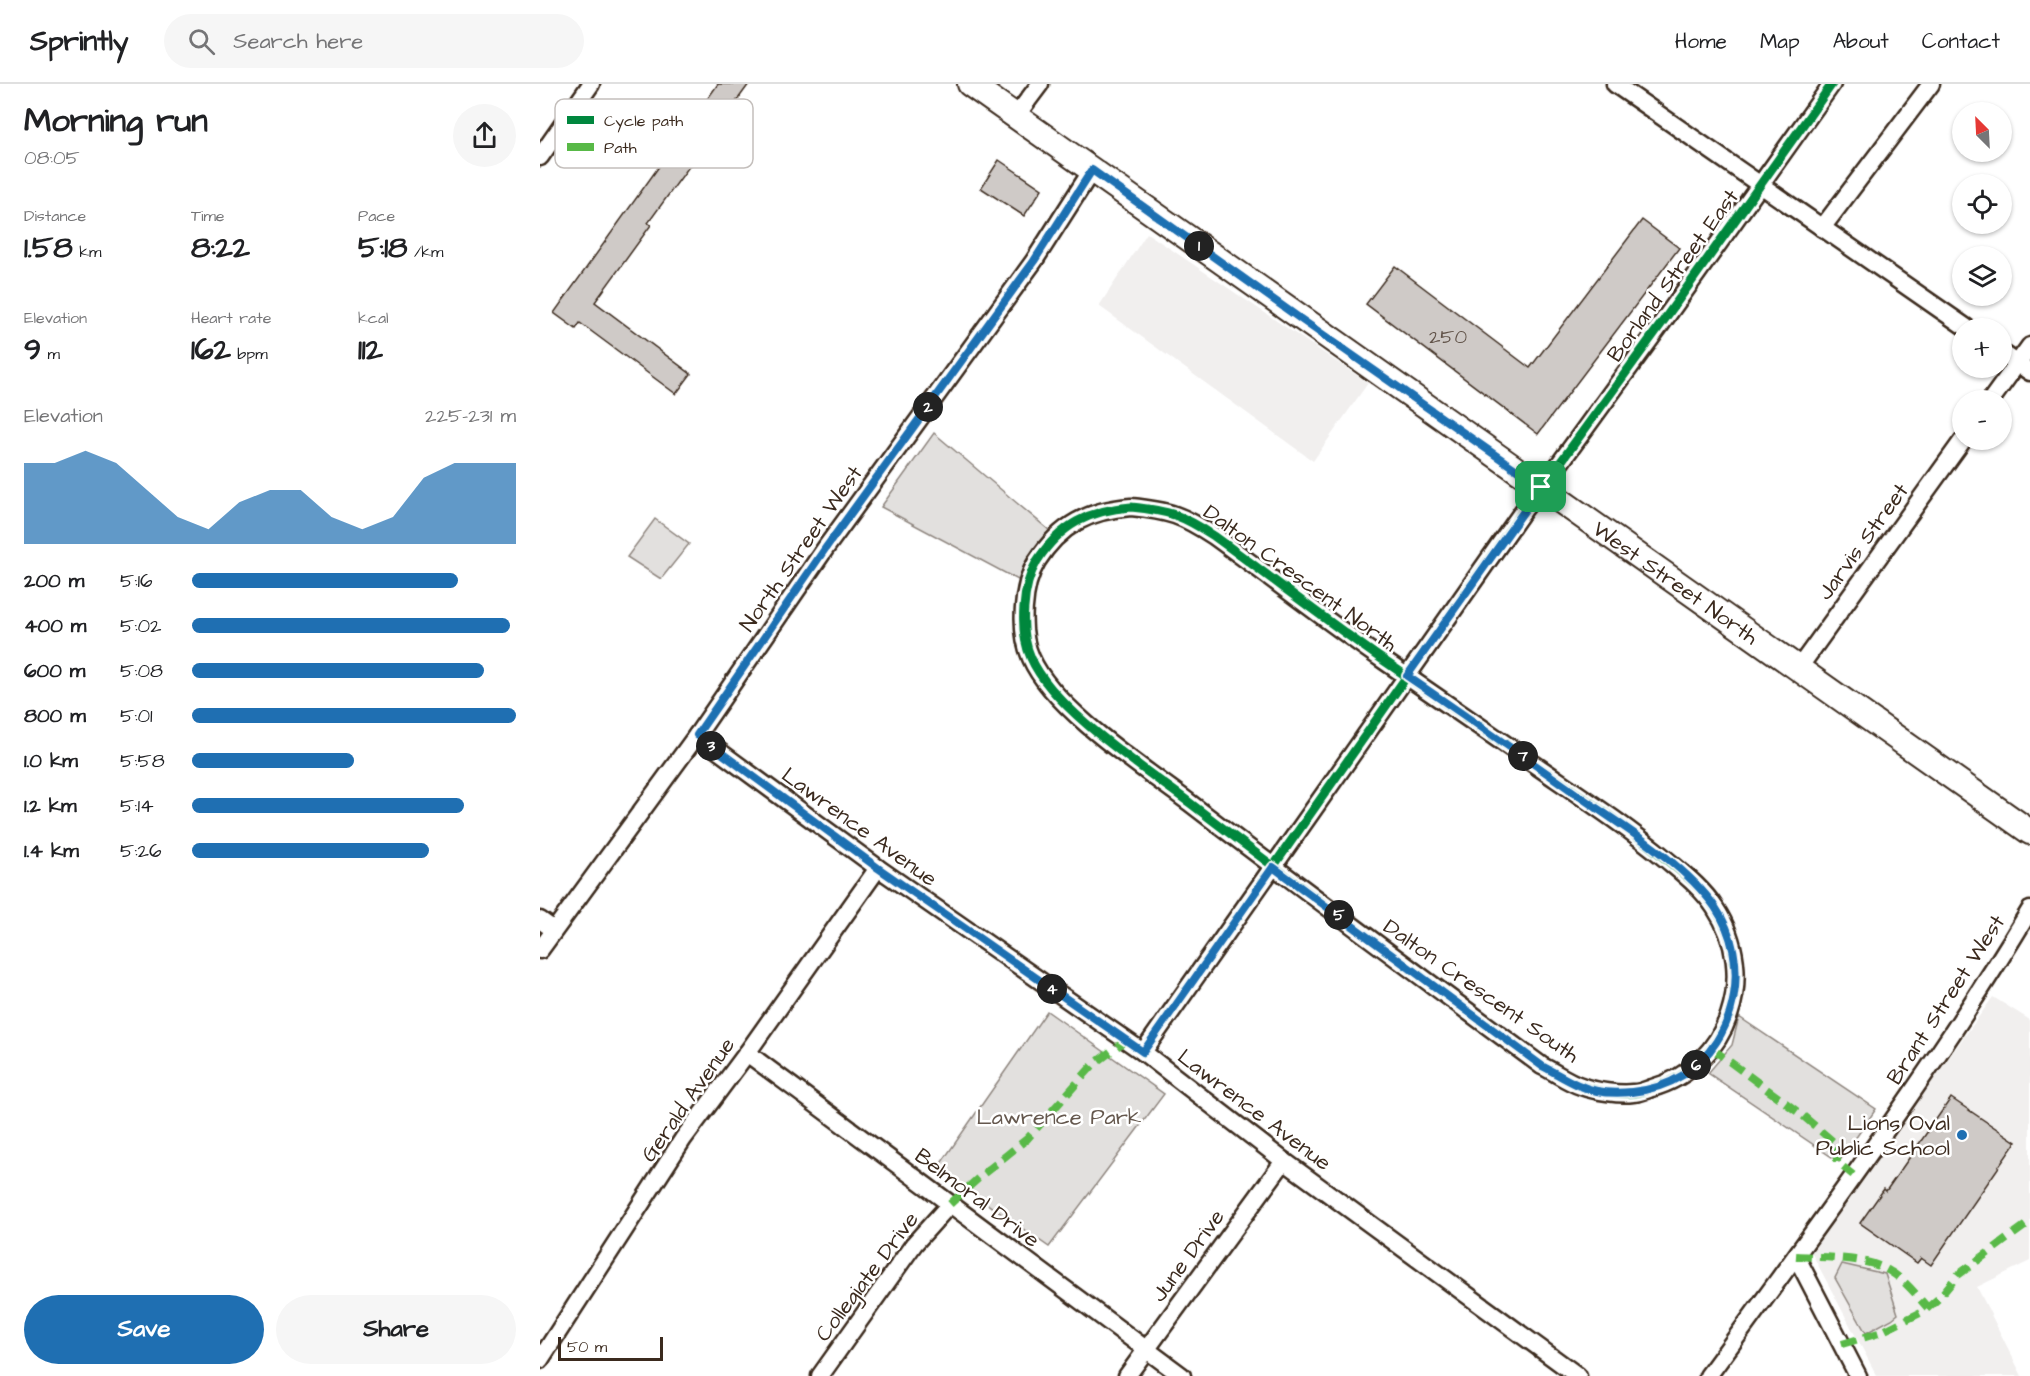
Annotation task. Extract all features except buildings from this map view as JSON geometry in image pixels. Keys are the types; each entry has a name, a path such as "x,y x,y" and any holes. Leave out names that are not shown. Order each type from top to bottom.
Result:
{"main road":[{"name":"West Street North","path":"970,84 2030,832"}],"street":[{"path":"581,99 591,84"},
{"path":"1016,116 1040,84"},
{"path":"1614,84 1952,318"},
{"name":"Borland Street East","path":"1143,1052 1541,487 1664,320 1832,84"},
{"path":"1822,228 1931,84"},
{"path":"540,157 555,136"},
{"name":"North Street West","path":"540,950 697,735 827,546 1034,261 1092,170"},
{"path":"2001,390 2024,368 2030,346"},
{"name":"Jarvis Street","path":"1798,669 1956,450"},
{"name":"Dalton Crescent North","path":"1273,867 1095,730 1059,697 1043,678 1027,646 1025,613 1027,589 1033,567 1044,550 1074,522 1112,508 1131,507 1175,513 1214,536 1407,676"},
{"name":"Dalton Crescent South","path":"1273,867 1542,1066 1580,1086 1633,1093 1666,1084 1698,1064 1711,1048 1730,1015 1735,994 1736,974 1734,953 1727,930 1705,895 1640,838 1407,676"},
{"name":"Lawrence Avenue","path":"697,735 878,868 1143,1052 1284,1161 1578,1376"},
{"name":"Gerald Avenue","path":"540,1360 683,1139 878,868"},
{"name":"Brant Street West","path":"1708,1376 1796,1256 1940,1051 2030,910"},
{"path":"540,920 554,930"},
{"name":"Belmoral Drive","path":"747,1053 1182,1376"},
{"name":"June Drive","path":"1127,1376 1284,1161"},
{"name":"Collegiate Drive","path":"820,1376 914,1244 950,1204"},
{"path":"1796,1256 1858,1376"}],"shaded area":[{"path":"1147,233 1368,383 1313,461 1099,306"},
{"name":"Lions Oval Public School","path":"1993,997 2030,1020 2030,1261 1977,1287 2022,1376 1877,1376 1810,1250"}],"green space":[{"path":"934,433 1050,531 1020,581 881,507"},
{"path":"655,519 689,544 661,579 627,557"},
{"name":"Lawrence Park","path":"1047,1011 1164,1094 1049,1247 937,1169"},
{"path":"1739,1017 1876,1109 1839,1162 1708,1073 1732,1045"},
{"path":"1842,1264 1885,1274 1898,1314 1866,1333 1835,1278"}],"marked path":[{"path":"950,1204 1027,1139 1093,1065 1126,1040"},
{"path":"1711,1048 1802,1115 1837,1145 1837,1162 1853,1175"},
{"path":"1842,1344 1879,1333 1924,1311 1938,1299 1958,1275 2030,1222"},
{"path":"1796,1256 1858,1260 1881,1267 1902,1280 1928,1308"}],"cycle path":[{"path":"1143,1052 1525,508 1664,320 1832,84"},
{"path":"1131,507 1175,515 1214,536 1364,647 1618,822 1693,882 1715,908 1728,934 1735,961 1735,988 1729,1014 1718,1039 1701,1060 1679,1077 1636,1093 1600,1091 1581,1086 1542,1066 1126,756 1079,717 1042,677 1031,658 1027,647 1024,622 1028,583 1037,561 1046,548 1066,529 1089,516 1131,507"}],"place":[{"name":"Lions Oval Public School","path":"1962,1135"}],"route":[{"path":"1092,170 1541,487 1407,676 1640,838 1695,884 1715,908 1727,930 1734,953 1735,994 1730,1015 1718,1039 1698,1064 1666,1084 1633,1093 1604,1091 1580,1086 1542,1066 1273,867 1143,1052 878,868 697,735 827,546 1034,261 1092,170"}]}
